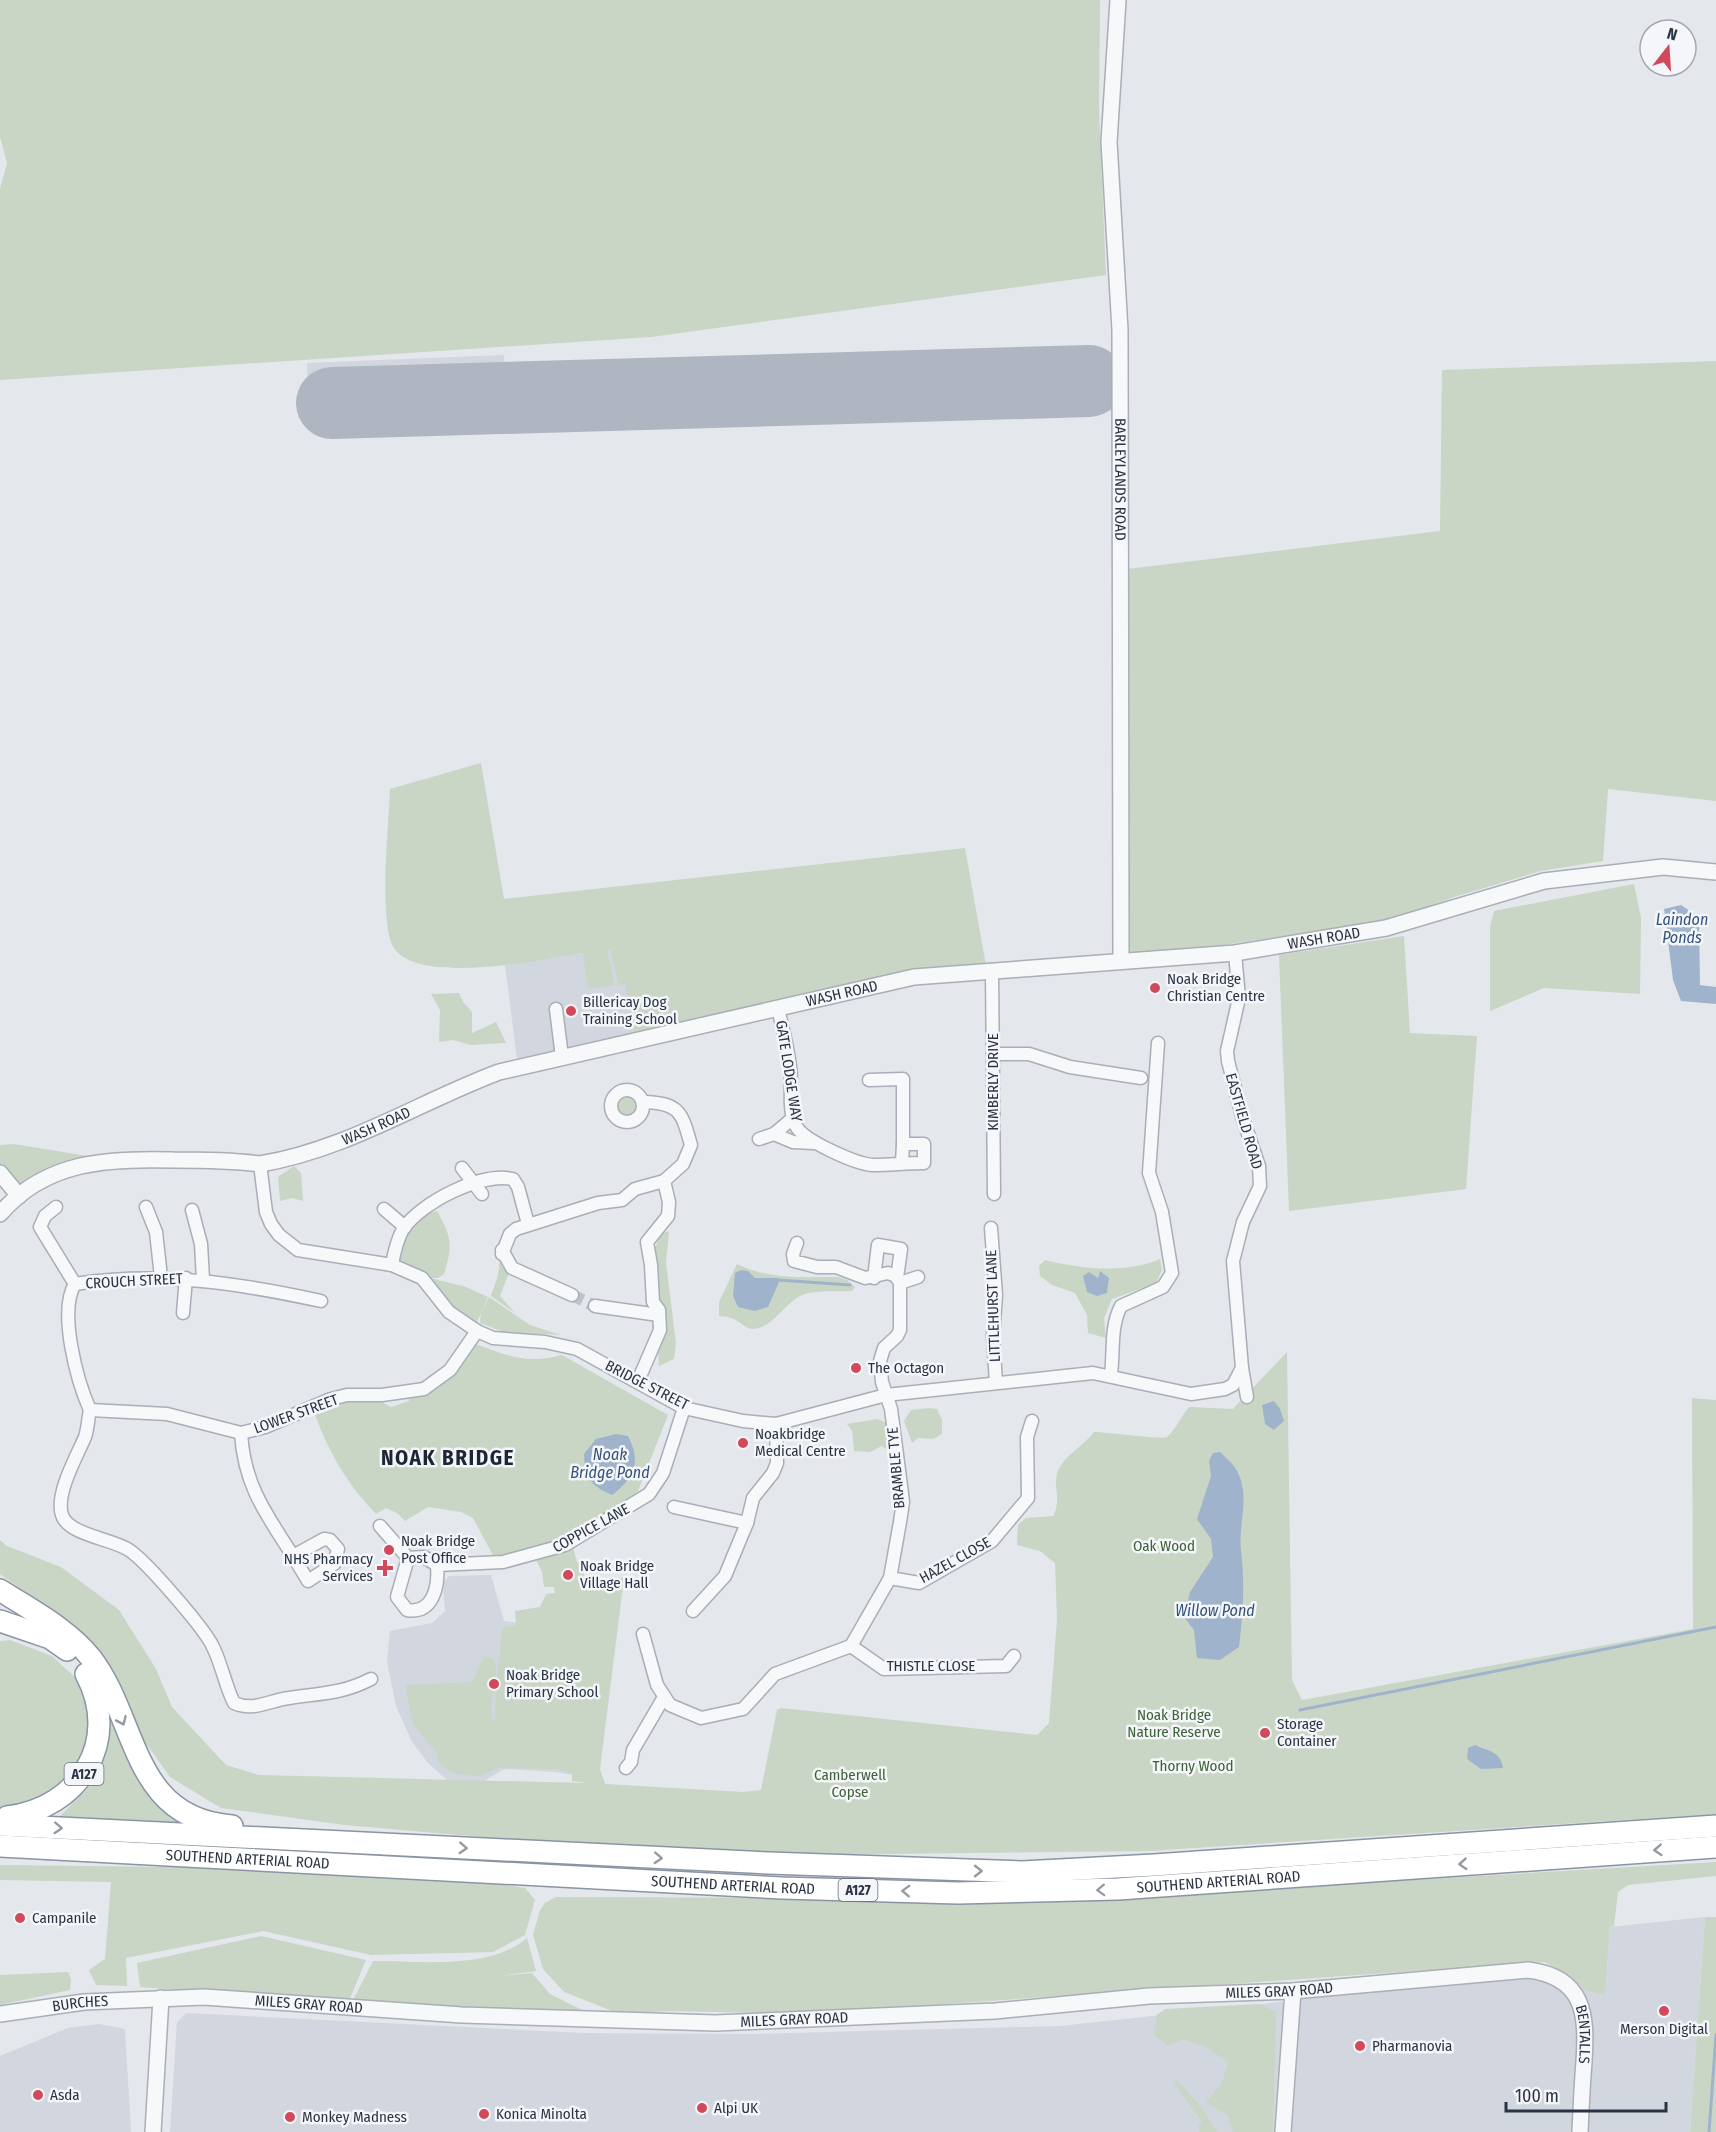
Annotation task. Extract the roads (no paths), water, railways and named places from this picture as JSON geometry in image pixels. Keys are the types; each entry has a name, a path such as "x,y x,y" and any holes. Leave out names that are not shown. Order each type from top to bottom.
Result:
{"highway":[{"path":"0,1590 83,1648 100,1674 145,1771 169,1800 186,1812 222,1825 322,1832 430,1847"},
{"name":"A127","path":"0,1621 43,1636 62,1646 78,1660 89,1679 99,1717 96,1743 84,1774 53,1804 29,1814 0,1817"},
{"name":"A127","path":"0,1630 28,1637 55,1648 73,1661 89,1679"},
{"name":"SOUTHEND ARTERIAL ROAD","path":"0,1825 886,1869 1023,1872 1716,1826"},
{"name":"SOUTHEND ARTERIAL ROAD","path":"0,1846 782,1888 958,1893 1118,1889 1716,1846"}],"street":[{"name":"BARLEYLANDS ROAD","path":"1118,0 1109,142 1120,330 1121,960"},
{"name":"WASH ROAD","path":"0,1215 19,1196 46,1177 60,1171 105,1160 226,1161 260,1164 331,1146 461,1086 499,1072 914,977 1235,952 1386,928 1544,880 1663,867 1716,872"},
{"name":"EASTFIELD ROAD","path":"1235,952 1239,998 1227,1051 1228,1061 1242,1116 1259,1166 1260,1186 1244,1222 1233,1261 1247,1397"},
{"name":"KIMBERLY DRIVE","path":"993,970 994,1194"},
{"name":"GATE LODGE WAY","path":"778,1008 790,1067 793,1118 804,1135 856,1162 872,1165 924,1163 924,1144 903,1144"},
{"path":"556,1009 562,1057"},
{"path":"1110,1374 1114,1348 1113,1330 1121,1305 1163,1287 1172,1273 1162,1212 1149,1173 1156,1099 1158,1043"},
{"path":"993,1054 1054,1056 1070,1067 1141,1078"},
{"path":"869,1080 903,1079 902,1163"},
{"path":"572,1296 512,1268 502,1252 510,1234 528,1224 598,1203 622,1200 635,1189 664,1181 683,1164 691,1145 675,1109 668,1103 644,1102"},
{"path":"759,1139 774,1134 793,1118"},
{"path":"774,1134 793,1142 819,1143"},
{"name":"BRIDGE STREET","path":"260,1164 266,1212 271,1224 279,1235 298,1250 392,1265 422,1278 449,1312 477,1331 493,1338 545,1342 577,1348 684,1408 743,1421 776,1424 886,1395 1094,1373 1110,1374 1191,1394 1225,1389 1233,1384 1242,1364"},
{"path":"462,1168 482,1194"},
{"path":"0,1173 19,1196"},
{"path":"392,1265 405,1227 419,1213 459,1188 474,1183 497,1177 513,1179 518,1187 528,1224"},
{"path":"638,1381 658,1340 659,1315 653,1302 647,1242 668,1216 669,1202 664,1181"},
{"path":"146,1206 156,1232 161,1277"},
{"path":"56,1207 45,1216 40,1227 75,1284"},
{"path":"384,1209 405,1227"},
{"path":"192,1210 201,1244 203,1279"},
{"name":"LITTLEHURST LANE","path":"991,1228 996,1294 993,1335 996,1383"},
{"path":"797,1243 793,1254 794,1261 817,1267 836,1267 865,1278 874,1278 888,1273 898,1280 918,1277"},
{"name":"BRAMBLE TYE","path":"851,1646 890,1578 903,1502 891,1409 880,1361 884,1348 900,1330 898,1280 901,1250 879,1245 874,1278"},
{"name":"CROUCH STREET","path":"90,1410 67,1320 67,1304 75,1284 161,1277 203,1279 321,1301"},
{"path":"183,1313 186,1278"},
{"path":"595,1306 659,1315"},
{"name":"LOWER STREET","path":"90,1410 167,1414 241,1433 265,1427 339,1397 382,1395 424,1389 450,1370 477,1331"},
{"name":"COPPICE LANE","path":"408,1558 424,1557 437,1565 504,1562 565,1545 650,1494 663,1473 684,1408"},
{"path":"90,1410 86,1434 69,1473 61,1506 62,1515 72,1528 118,1545 142,1560 202,1629 214,1648 226,1687 234,1703 252,1708 288,1698 331,1695 371,1679"},
{"name":"HAZEL CLOSE","path":"890,1578 920,1583 992,1542 1028,1498 1027,1437 1032,1421"},
{"path":"693,1611 726,1576 747,1523 753,1498 777,1463 776,1424"},
{"path":"241,1433 244,1460 251,1488 293,1556"},
{"path":"674,1507 747,1523"},
{"path":"380,1526 408,1558 397,1597 407,1610 418,1611 426,1608 433,1598 437,1565"},
{"path":"643,1634 657,1685 670,1706 701,1718 743,1708 775,1674 851,1646"},
{"name":"THISTLE CLOSE","path":"851,1646 884,1669 1006,1666 1014,1656"},
{"path":"626,1768 631,1762 633,1750 664,1696"},
{"name":"MILES GRAY ROAD","path":"161,1998 204,1997 462,2014 715,2023 995,2011 1149,1995 1293,1991 1528,1970 1545,1972 1560,1980"},
{"name":"BENTALLS","path":"1560,1980 1573,1990 1581,2004 1586,2024 1580,2132"},
{"path":"1283,2132 1293,1991"},
{"path":"153,2132 161,1998"},
{"name":"BURCHES","path":"0,2014 84,2002 161,1998"}],"water":[{"name":"Laindon Ponds","path":"1681,905 1699,917 1700,985 1716,987 1716,1004 1681,1001 1673,980 1664,909"},
{"path":"741,1270 748,1271 755,1278 778,1278 779,1282 768,1307 755,1311 738,1307 733,1296 735,1273"},
{"path":"1100,1271 1109,1278 1107,1293 1097,1296 1087,1292 1083,1276 1089,1272 1098,1278"},
{"path":"1274,1401 1284,1421 1274,1430 1265,1424 1262,1405"},
{"name":"Noak Bridge Pond","path":"616,1434 628,1436 635,1462 634,1469 626,1482 612,1495 598,1488 590,1480 584,1454 596,1439"},
{"name":"Willow Pond","path":"1220,1452 1237,1470 1243,1492 1241,1540 1243,1598 1239,1647 1220,1660 1197,1658 1194,1630 1184,1617 1190,1592 1213,1557 1211,1539 1197,1519 1211,1476 1209,1461 1213,1453"},
{"path":"1475,1745 1497,1755 1503,1768 1481,1769 1467,1759 1468,1748"}],"waterway":[{"path":"778,1280 850,1285"},
{"path":"1300,1710 1716,1627"},
{"path":"1709,2132 1716,2035"}],"tunnel":[{"path":"572,1295 595,1306"}],"place":[{"name":"Noak Bridge Christian Centre","path":"1155,988"},
{"name":"Billericay Dog Training School","path":"571,1011"},
{"name":"The Octagon","path":"856,1368"},
{"name":"Noakbridge Medical Centre","path":"743,1443"},
{"name":"Noak Bridge Post Office","path":"389,1550"},
{"name":"NHS Pharmacy Services","path":"385,1568"},
{"name":"Noak Bridge Village Hall","path":"568,1575"},
{"name":"Noak Bridge Primary School","path":"494,1684"},
{"name":"Storage Container","path":"1265,1733"},
{"name":"Campanile","path":"20,1918"},
{"name":"Merson Digital","path":"1664,2011"},
{"name":"Pharmanovia","path":"1360,2046"},
{"name":"Asda","path":"38,2095"},
{"name":"Alpi UK","path":"702,2108"},
{"name":"Konica Minolta","path":"484,2114"},
{"name":"Monkey Madness","path":"290,2117"}],"district":[{"name":"NOAK BRIDGE","path":"448,1458"}],"park label":[{"name":"Oak Wood","path":"1164,1546"},
{"name":"Noak Bridge Nature Reserve","path":"1174,1724"},
{"name":"Thorny Wood","path":"1193,1766"},
{"name":"Camberwell Copse","path":"850,1784"}]}
